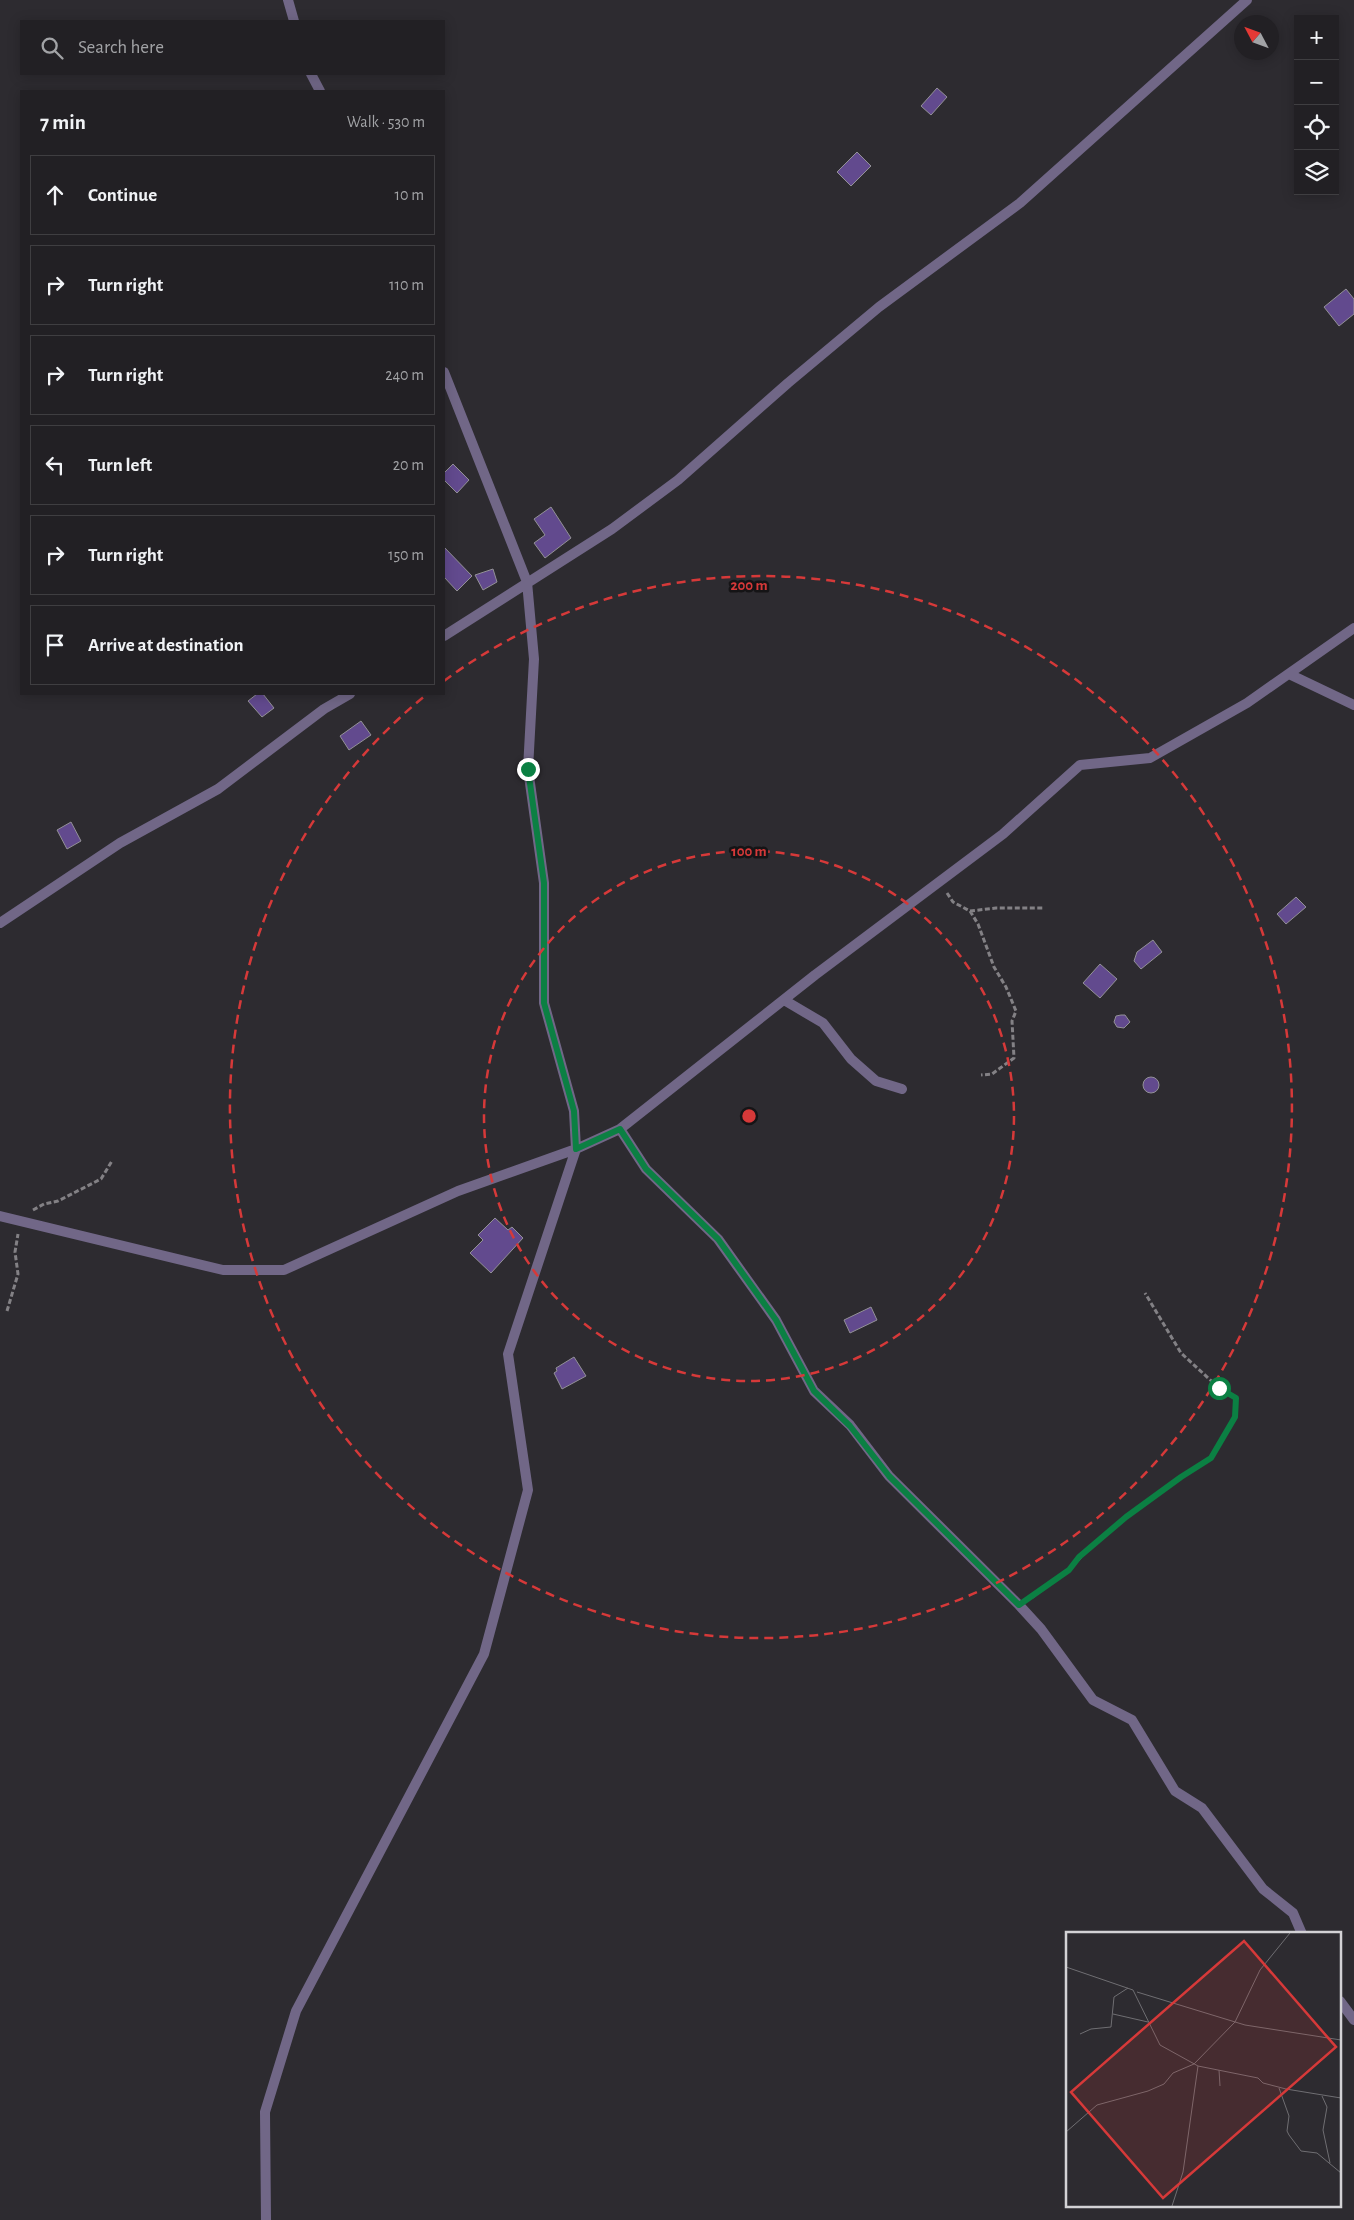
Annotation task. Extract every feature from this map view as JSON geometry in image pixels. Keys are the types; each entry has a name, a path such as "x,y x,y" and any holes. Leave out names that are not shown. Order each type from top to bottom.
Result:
{"street":[{"path":"288,0 294,20"},
{"path":"445,635 612,529 678,480 788,383 879,307 1020,203 1247,0"},
{"path":"312,75 320,90"},
{"path":"266,2220 265,2112 296,2011 484,1654 528,1490 508,1354 576,1149 574,1111 544,1003 544,883 528,769 534,659 527,582 445,375"},
{"path":"0,1216 223,1270 284,1270 458,1191 576,1149 620,1129 784,1000 1003,834 1080,765 1150,758 1248,703 1354,628"},
{"path":"1289,674 1354,705"},
{"path":"0,923 120,843 218,789 324,709 348,695"},
{"path":"784,1000 823,1023 851,1059 876,1081 902,1089"},
{"path":"620,1129 646,1169 718,1239 776,1320 814,1391 850,1426 889,1476 1041,1629 1093,1700 1132,1720 1175,1791 1202,1808 1263,1889 1293,1913 1301,1932"},
{"path":"1342,2004 1354,2020"}],"path":[{"path":"940,882 953,902 970,911 978,924 994,967 1006,987 1016,1011 1012,1021 1014,1058 992,1074 981,1075"},
{"path":"970,911 996,908 1042,908"},
{"path":"6,1311 18,1274 15,1252 16,1238 23,1222 33,1209 58,1201 101,1179 112,1161"},
{"path":"1019,1605 1069,1570 1079,1557 1126,1517 1211,1458 1235,1417 1236,1398 1219,1388 1181,1353 1145,1292"}],"building":[{"path":"937,88 947,97 931,115 921,106"},
{"path":"857,152 871,166 851,186 837,172"},
{"path":"1346,289 1354,299 1354,314 1339,326 1324,307"},
{"path":"453,464 469,480 457,493 445,481 445,472"},
{"path":"551,507 571,538 545,558 534,543 545,535 534,519"},
{"path":"445,548 472,576 457,591 445,578"},
{"path":"493,569 497,582 483,590 475,575"},
{"path":"256,695 264,695 274,708 262,717 248,701"},
{"path":"361,721 371,735 349,750 340,736"},
{"path":"71,822 81,841 67,849 57,830"},
{"path":"1296,897 1306,907 1286,924 1277,914"},
{"path":"1153,940 1162,952 1141,969 1134,961 1137,952"},
{"path":"1100,964 1117,979 1100,998 1083,983"},
{"path":"1125,1015 1130,1022 1124,1028 1117,1027 1114,1022 1116,1016"},
{"path":"1151,1077 1157,1079 1159,1085 1157,1091 1151,1093 1145,1091 1143,1085 1145,1079"},
{"path":"495,1218 508,1230 512,1227 523,1238 491,1273 470,1253 483,1240 478,1235"},
{"path":"871,1307 877,1320 850,1333 844,1320"},
{"path":"574,1357 586,1376 562,1389 554,1373 557,1371 556,1368"}],"route":[{"path":"528,769 544,883 544,1003 574,1111 576,1149 620,1129 646,1169 718,1239 776,1320 814,1391 850,1426 889,1476 1019,1605 1069,1570 1079,1557 1126,1517 1211,1458 1235,1417 1236,1398 1219,1388"}]}
